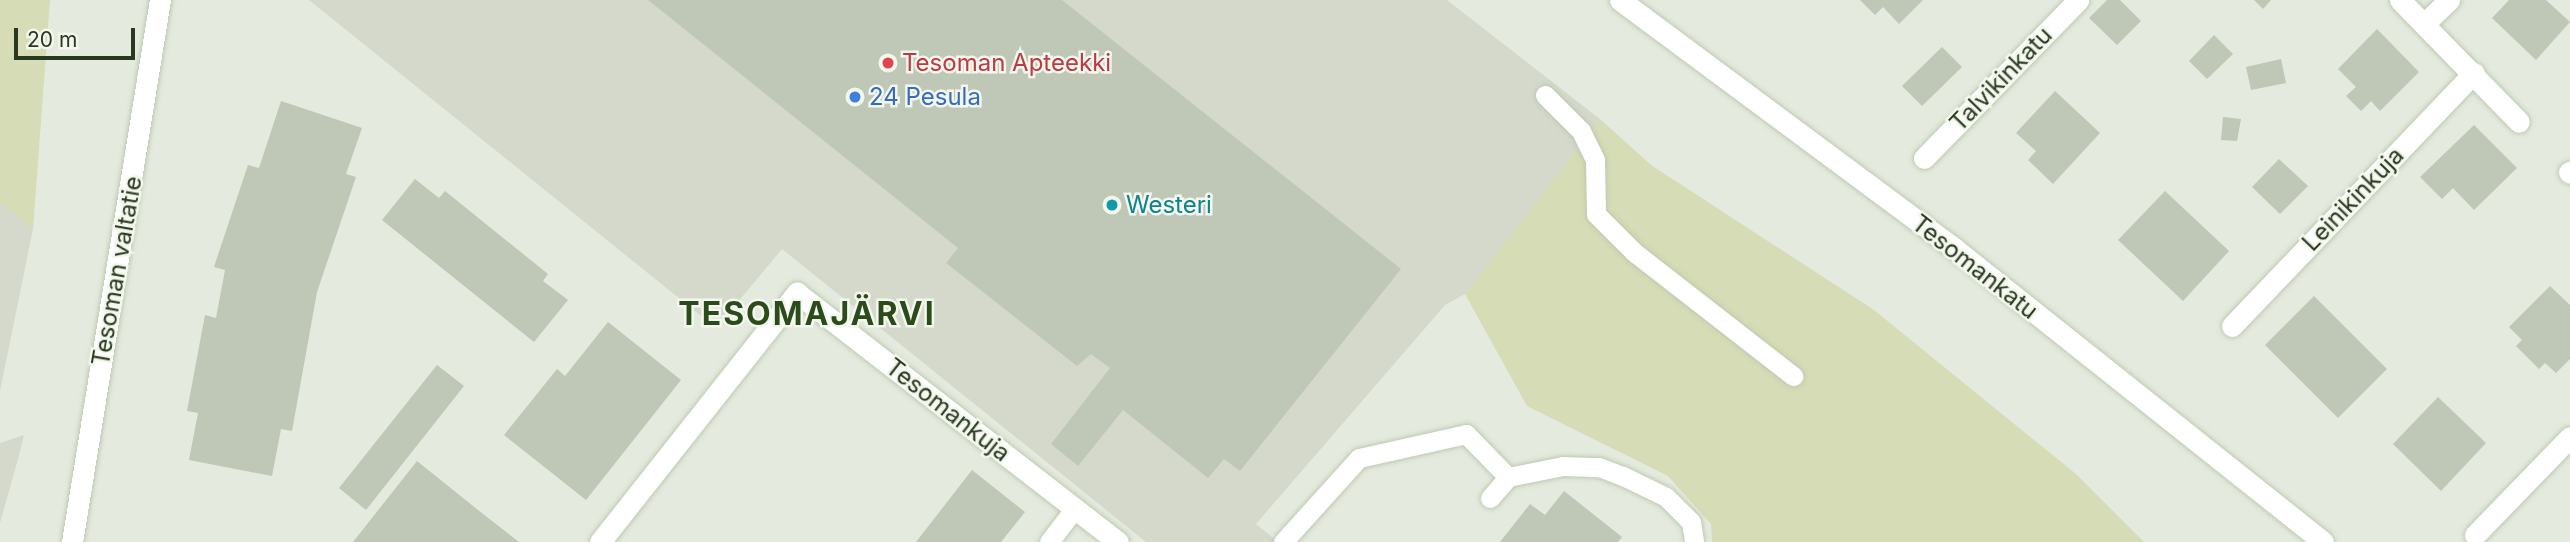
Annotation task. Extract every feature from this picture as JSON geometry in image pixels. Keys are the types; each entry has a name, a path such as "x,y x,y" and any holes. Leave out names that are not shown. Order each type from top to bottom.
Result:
{"street":[{"name":"Tesoman valtatie","path":"72,542 160,0"},
{"name":"Tesomankatu","path":"1620,0 1955,249 2323,542"},
{"name":"Talvikinkatu","path":"1924,158 2078,0"},
{"path":"2400,0 2519,121"},
{"path":"2424,24 2449,0"},
{"name":"Leinikinkuja","path":"2232,326 2474,73"},
{"name":"Tesomankuja","path":"600,542 797,293 1118,542"},
{"path":"2475,535 2570,437"}],"lane":[{"path":"1545,95 1581,131 1595,160 1596,214 1793,376"},
{"path":"1283,542 1359,458 1466,434 1508,477"},
{"path":"1490,498 1508,477 1599,467 1665,497 1691,522 1694,542"},
{"path":"1049,542 1074,508"}],"shaded area":[{"path":"309,0 1447,0 1600,119 1465,294 1445,305 1256,524 1278,542 1146,542 782,249 716,328"},
{"path":"0,202 33,229 0,391"},
{"path":"24,435 18,459 0,523 0,443"}],"green space":[{"path":"0,0 50,0 33,229 0,202"},
{"path":"1600,119 1651,165 1874,310 2076,474 2144,542 1712,542 1711,524 1668,476 1527,406 1465,294"}],"building":[{"name":"Westeri","path":"648,0 1062,0 1401,269 1240,471 1224,459 1208,478 1123,410 1078,466 1051,444 1110,368 1091,354 1077,366 946,263 958,248"},
{"path":"1860,0 1923,0 1899,24 1883,7 1875,15"},
{"path":"2107,0 2120,0 2141,21 2117,45 2089,18"},
{"path":"2254,0 2271,0 2263,9"},
{"path":"2509,0 2546,0 2570,22 2536,60 2492,18"},
{"path":"2377,29 2419,72 2380,111 2371,101 2361,111 2346,96 2356,87 2338,69"},
{"path":"2214,35 2233,54 2207,79 2189,61"},
{"path":"1942,47 1962,67 1922,106 1902,86"},
{"path":"2281,59 2286,83 2251,90 2246,67"},
{"path":"2055,91 2100,133 2053,184 2028,160 2036,151 2016,133"},
{"path":"281,101 362,128 346,174 356,177 317,292 292,431 281,429 272,476 189,460 198,413 187,411 205,315 216,318 225,270 214,267 248,165 259,168"},
{"path":"2223,117 2241,119 2237,141 2221,140"},
{"path":"2474,125 2517,168 2474,210 2453,188 2442,199 2420,177"},
{"path":"2279,159 2308,186 2280,214 2252,187"},
{"path":"415,179 439,198 445,191 548,274 543,281 568,300 534,342 382,220"},
{"path":"2165,191 2229,251 2183,301 2118,240"},
{"path":"2550,286 2570,305 2570,359 2556,373 2545,363 2539,369 2516,346 2522,340 2509,327"},
{"path":"2314,296 2387,369 2338,418 2265,345"},
{"path":"608,322 681,380 586,500 504,435 557,369 565,376"},
{"path":"437,365 464,386 366,510 339,488"},
{"path":"2438,397 2486,443 2441,491 2393,444"},
{"path":"417,461 478,510 519,542 353,542"},
{"path":"972,470 1025,512 1001,542 916,542"},
{"path":"1564,491 1622,537 1618,542 1500,542 1530,504 1545,515"}],"place":[{"name":"Tesoman Apteekki","path":"888,63"},
{"name":"24 Pesula","path":"855,97"},
{"name":"Westeri","path":"1112,205"}],"district":[{"name":"TESOMAJÄRVI","path":"807,314"}]}
